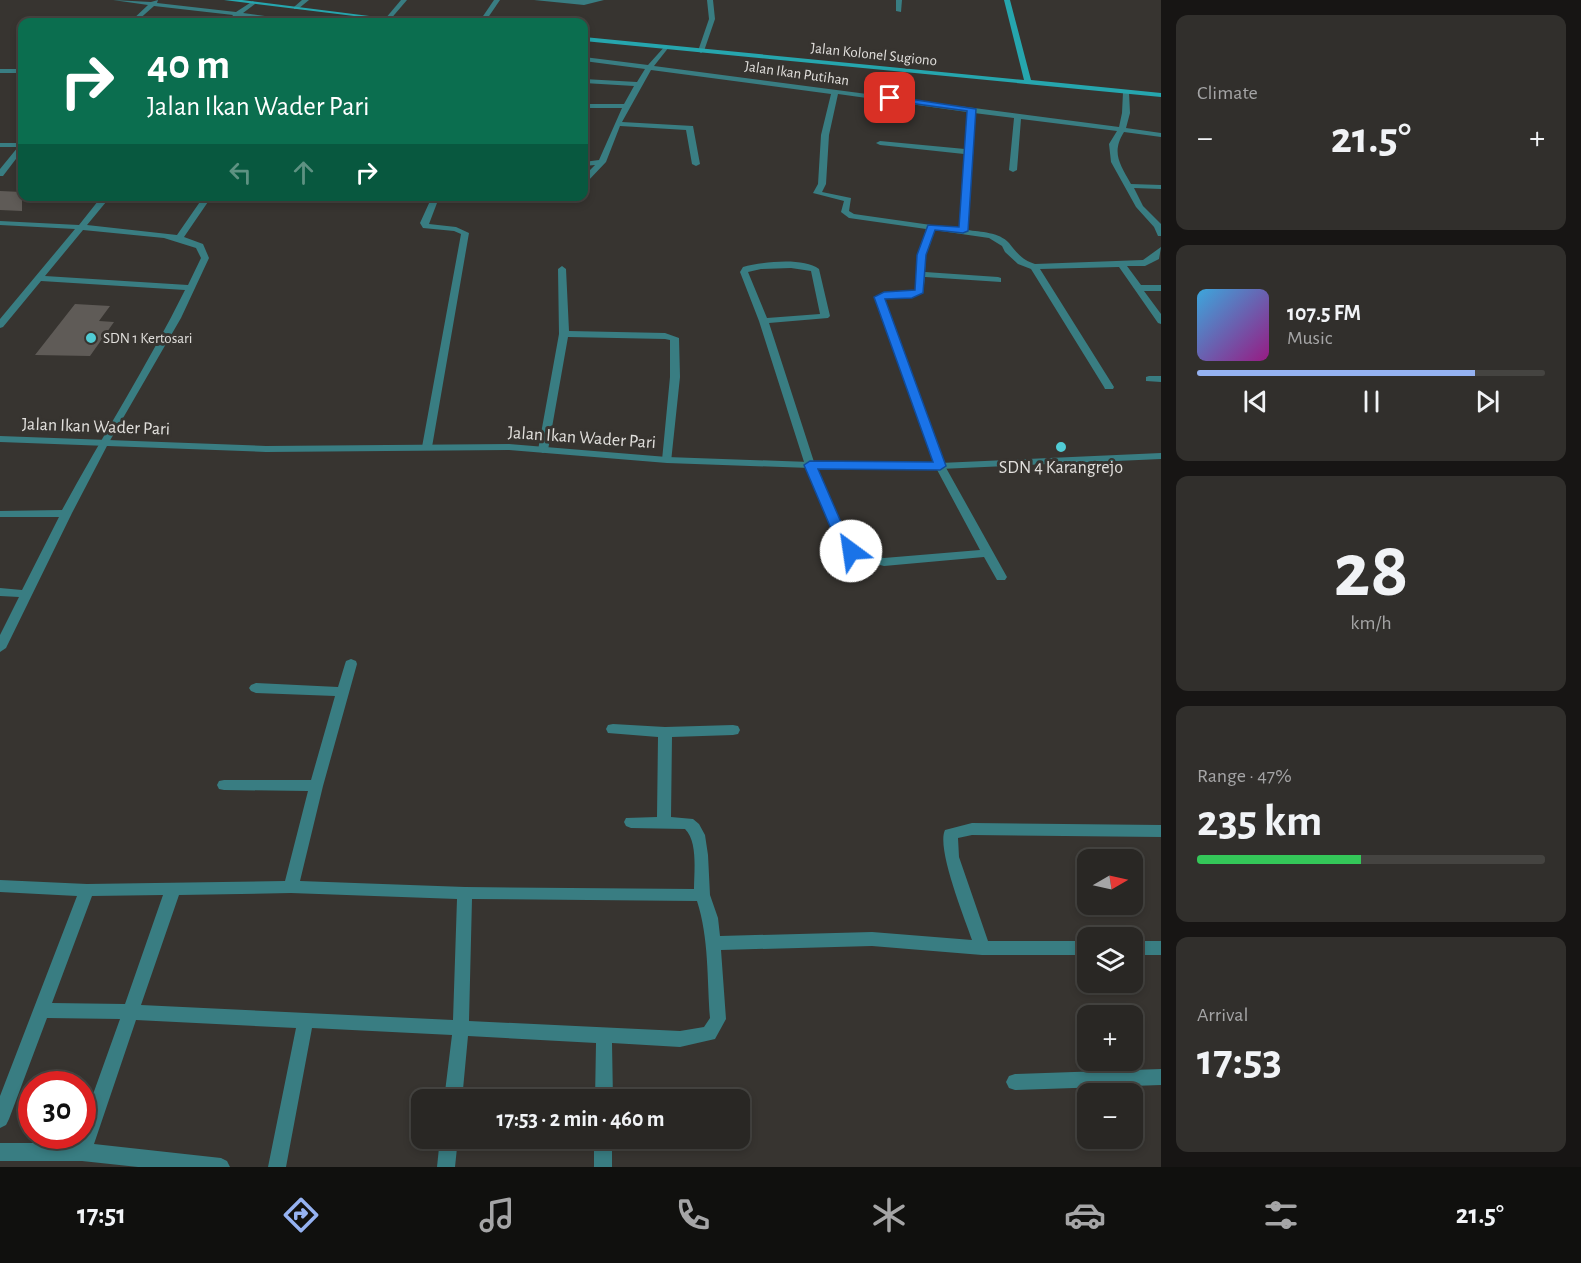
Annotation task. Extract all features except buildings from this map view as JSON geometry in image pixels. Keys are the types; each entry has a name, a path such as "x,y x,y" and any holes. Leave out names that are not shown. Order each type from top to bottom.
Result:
{"main road":[{"path":"227,0 372,18"},
{"path":"1007,0 1028,82"},
{"name":"Jalan Kolonel Sugiono","path":"588,39 1161,95"}],"street":[{"path":"116,0 155,2 272,18"},
{"path":"296,8 306,0"},
{"path":"389,18 404,0"},
{"path":"485,18 497,0"},
{"path":"537,0 584,3 601,0"},
{"path":"701,51 714,15 714,8 710,0"},
{"path":"899,11 900,0"},
{"path":"137,18 155,2"},
{"path":"234,18 253,3"},
{"path":"588,176 602,162 627,106 648,67 666,47"},
{"name":"Jalan Ikan Putihan","path":"588,60 1161,135"},
{"path":"0,71 18,71"},
{"path":"588,81 640,84"},
{"path":"835,92 825,135 822,184 818,193 848,200 845,212 852,216 931,226 999,238 1014,256 1034,267 1109,387"},
{"path":"1126,92 1126,114 1122,129 1113,144 1115,162 1140,207 1158,226 1161,234"},
{"path":"588,106 627,106"},
{"path":"963,231 972,109"},
{"path":"1013,170 1018,115"},
{"path":"619,124 690,128 696,164"},
{"path":"880,143 968,152"},
{"path":"0,145 18,146"},
{"path":"2,170 18,151"},
{"path":"12,158 18,158"},
{"path":"588,164 602,162"},
{"path":"1129,186 1161,187"},
{"path":"0,325 103,201"},
{"path":"179,238 205,201"},
{"path":"427,447 465,233 456,229 426,226 424,223 433,203"},
{"path":"0,223 83,227 179,238 200,246 205,258 192,288 102,444 0,648"},
{"path":"931,226 922,255 921,288 917,293 879,297 940,466 1001,577"},
{"path":"1034,267 1145,263 1156,257 1161,250"},
{"path":"1122,265 1161,321"},
{"path":"764,321 825,316 815,269 805,266 746,268 744,272 764,321 810,465 845,545 860,556 884,562 988,553"},
{"path":"543,450 564,334 562,269"},
{"path":"920,274 998,280"},
{"path":"40,278 192,288"},
{"path":"1139,288 1161,288"},
{"path":"564,334 674,338 676,342 675,367 667,460"},
{"path":"1149,379 1161,379"},
{"name":"Jalan Ikan Wader Pari","path":"0,439 266,449 509,447 667,460 810,465 940,466 1161,456"},
{"path":"0,514 66,513"},
{"path":"0,592 27,594"},
{"path":"291,886 316,786 351,664"},
{"path":"256,688 342,692"},
{"path":"613,729 665,732 733,730"},
{"path":"664,823 665,732"},
{"path":"224,785 316,786"},
{"path":"41,1010 131,1012 680,1039 709,1034 718,1019 713,943 710,918 702,895 697,830 688,823 631,822"},
{"path":"982,948 952,857 950,834 972,829 1161,831"},
{"path":"0,886 87,890 291,886 465,893 702,895"},
{"path":"82,1152 173,889"},
{"path":"0,1119 87,890"},
{"path":"454,1089 460,1027 465,893"},
{"path":"713,943 872,939 982,948 1077,948"},
{"path":"1143,948 1161,948"},
{"path":"277,1167 304,1022"},
{"path":"604,1034 604,1089"},
{"path":"1016,1082 1161,1077"},
{"path":"446,1167 448,1149"},
{"path":"603,1149 603,1167"},
{"path":"0,1152 82,1152 221,1167"}],"place":[{"name":"SDN 1 Kertosari","path":"91,338"},
{"name":"SDN 4 Karangrejo","path":"1061,447"}],"route":[{"path":"851,551 845,545 810,465 940,466 879,297 912,294 920,291 922,255 931,226 963,231 972,109 890,98"}]}
